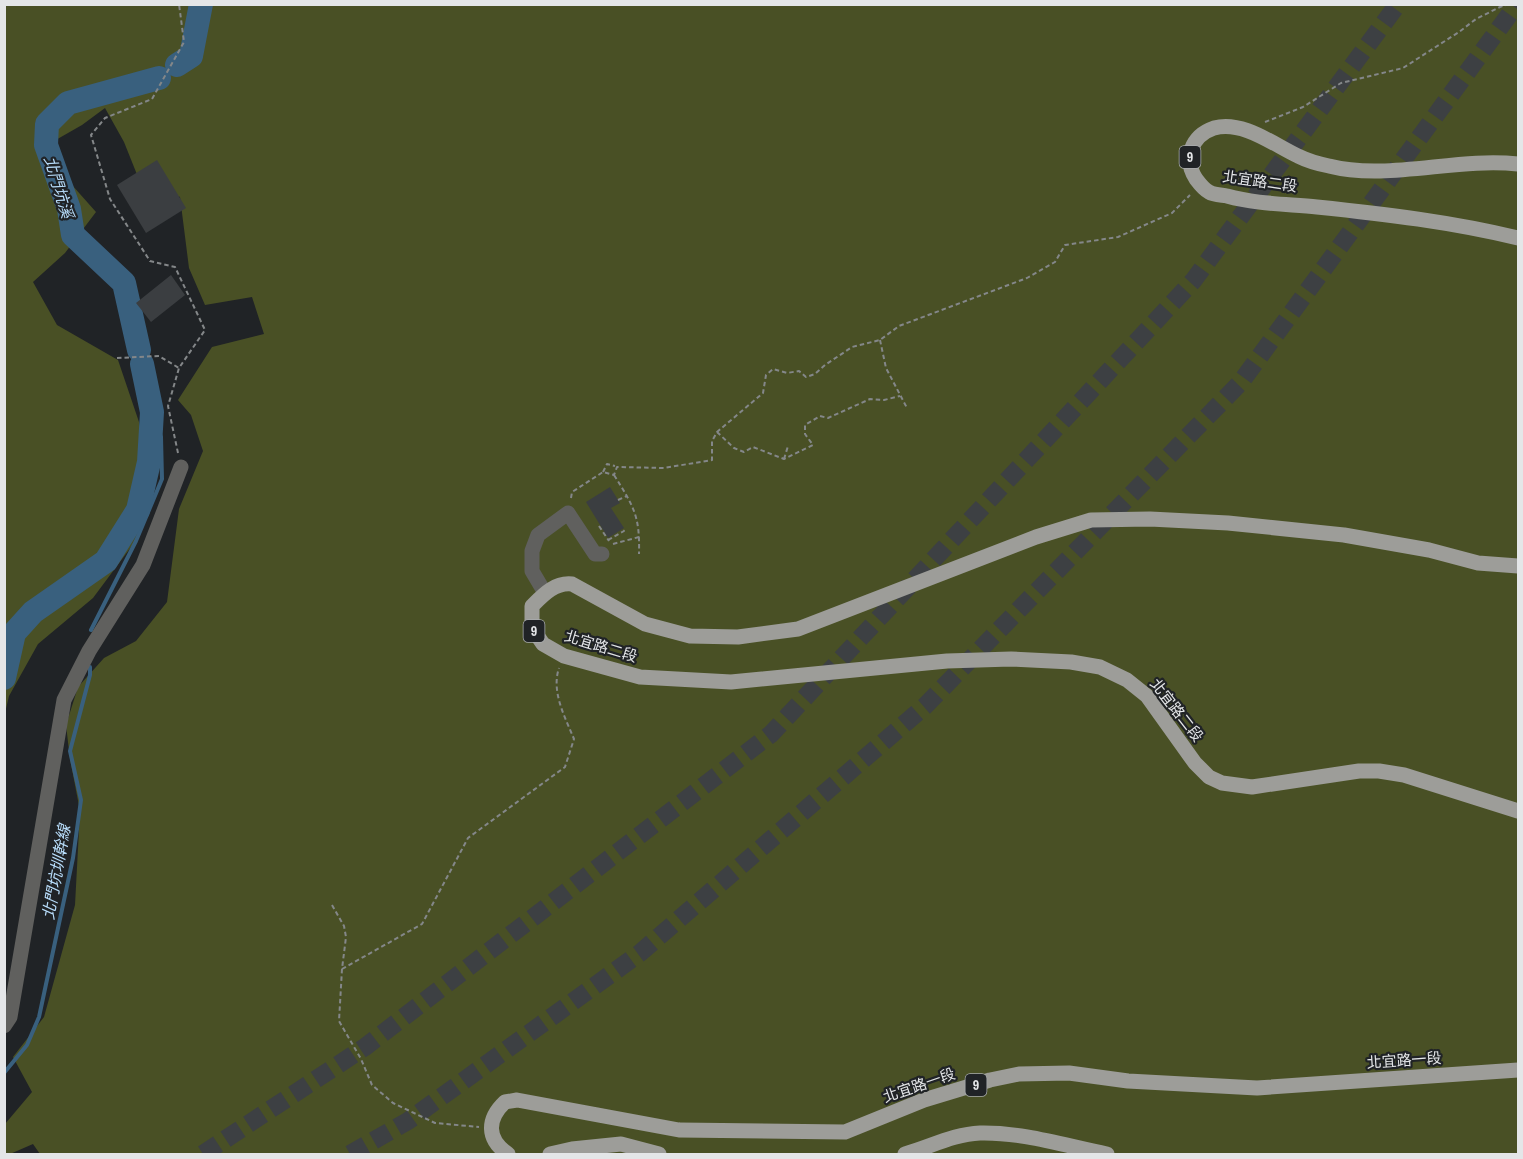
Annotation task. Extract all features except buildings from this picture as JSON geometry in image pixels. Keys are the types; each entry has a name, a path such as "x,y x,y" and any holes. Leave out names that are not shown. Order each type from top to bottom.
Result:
{"main road":[{"name":"北宜路二段","path":"1518,164 1486,163 1378,171 1351,170 1301,158 1246,130 1227,126 1201,135 1191,148 1190,160 1196,178 1209,192 1241,200 1406,216 1518,238"},
{"path":"545,593 562,583 572,584 645,624 690,636 738,637 798,629 1036,537 1091,520 1150,519 1228,523 1344,535 1428,550 1478,562 1518,567"},
{"name":"北宜路二段","path":"545,593 532,606 532,628 543,644 564,656 640,677 731,682 947,661 1011,659 1071,662 1100,667 1128,680 1147,696 1195,763 1209,777 1222,783 1252,787 1359,771 1380,771 1404,775 1518,811"},
{"name":"北宜路一段","path":"490,1128 492,1116 498,1108 505,1102 517,1100 679,1130 845,1132 924,1100 1018,1074 1069,1072 1128,1081 1257,1088 1518,1070"},
{"path":"490,1128 494,1139 508,1155"},
{"path":"905,1155 945,1140 979,1133 1034,1139 1107,1155"},
{"path":"550,1155 572,1149 621,1144 659,1155"}],"lane":[{"path":"7,1021 64,700 89,651 143,565 181,467"},
{"path":"545,593 532,571 532,551 538,534 568,513 595,554 608,546"}],"path":[{"path":"179,4 184,42 152,99 105,118 91,135 110,199 150,261 175,267 205,330 179,368 168,406 181,467"},
{"path":"1246,130 1303,107 1341,83 1402,68 1460,32 1476,19 1509,4"},
{"path":"568,513 572,492 603,472 607,464 664,468 712,460 712,441 717,432 763,393 766,375 773,369 787,373 799,371 806,377 815,374 825,364 852,347 880,340 900,326 1027,278 1055,262 1065,245 1118,237 1172,213 1190,196 1196,178"},
{"path":"880,340 886,368 908,408"},
{"path":"117,358 159,356 179,368"},
{"path":"717,432 734,448 744,452 753,447 784,459 813,445 805,434 805,425 820,416 828,418 870,399 884,400 900,396"},
{"path":"784,459 788,446"},
{"path":"614,475 617,466"},
{"path":"603,472 614,475 634,509 640,527 639,554"},
{"path":"618,500 627,496"},
{"path":"608,546 624,531 622,529"},
{"path":"608,546 639,537"},
{"path":"342,969 422,924 468,838 565,767 574,739 560,706 556,678 564,656"},
{"path":"332,905 344,926 346,937 339,1021 361,1059 372,1085 393,1103 435,1124 490,1128"}],"green space":[{"path":"5,5 1518,5 1518,1154 40,1154 33,1144 5,1154 5,1124 32,1092 13,1057 44,1017 75,905 80,811 66,725 78,687 104,658 136,641 167,602 179,509 203,451 191,415 178,400 212,347 264,334 252,297 205,305 189,268 180,197 138,177 124,142 105,108 82,125 40,149 96,212 65,253 33,282 57,325 118,360 139,422 153,497 134,543 93,598 38,644 9,696 5,713"}],"waterway":[{"name":"北門坑溪","path":"177,65 191,56 201,4"},
{"name":"北門坑溪","path":"139,350 124,283 73,235 69,209 46,145 47,124 68,103 159,78"},
{"name":"北門坑溪","path":"4,678 14,633 33,612 106,561 138,510 149,462 152,412 142,364"},
{"name":"北門坑圳幹線","path":"91,630 136,541 162,479 161,437 152,412"},
{"name":"北門坑圳幹線","path":"4,1073 27,1045 39,1017 73,858 81,800 70,751 90,675 90,667"}],"tunnel":[{"path":"203,1154 365,1047 771,734 1193,281 1398,4"},
{"path":"350,1154 408,1121 640,953 925,706 1241,382 1517,4"}]}
